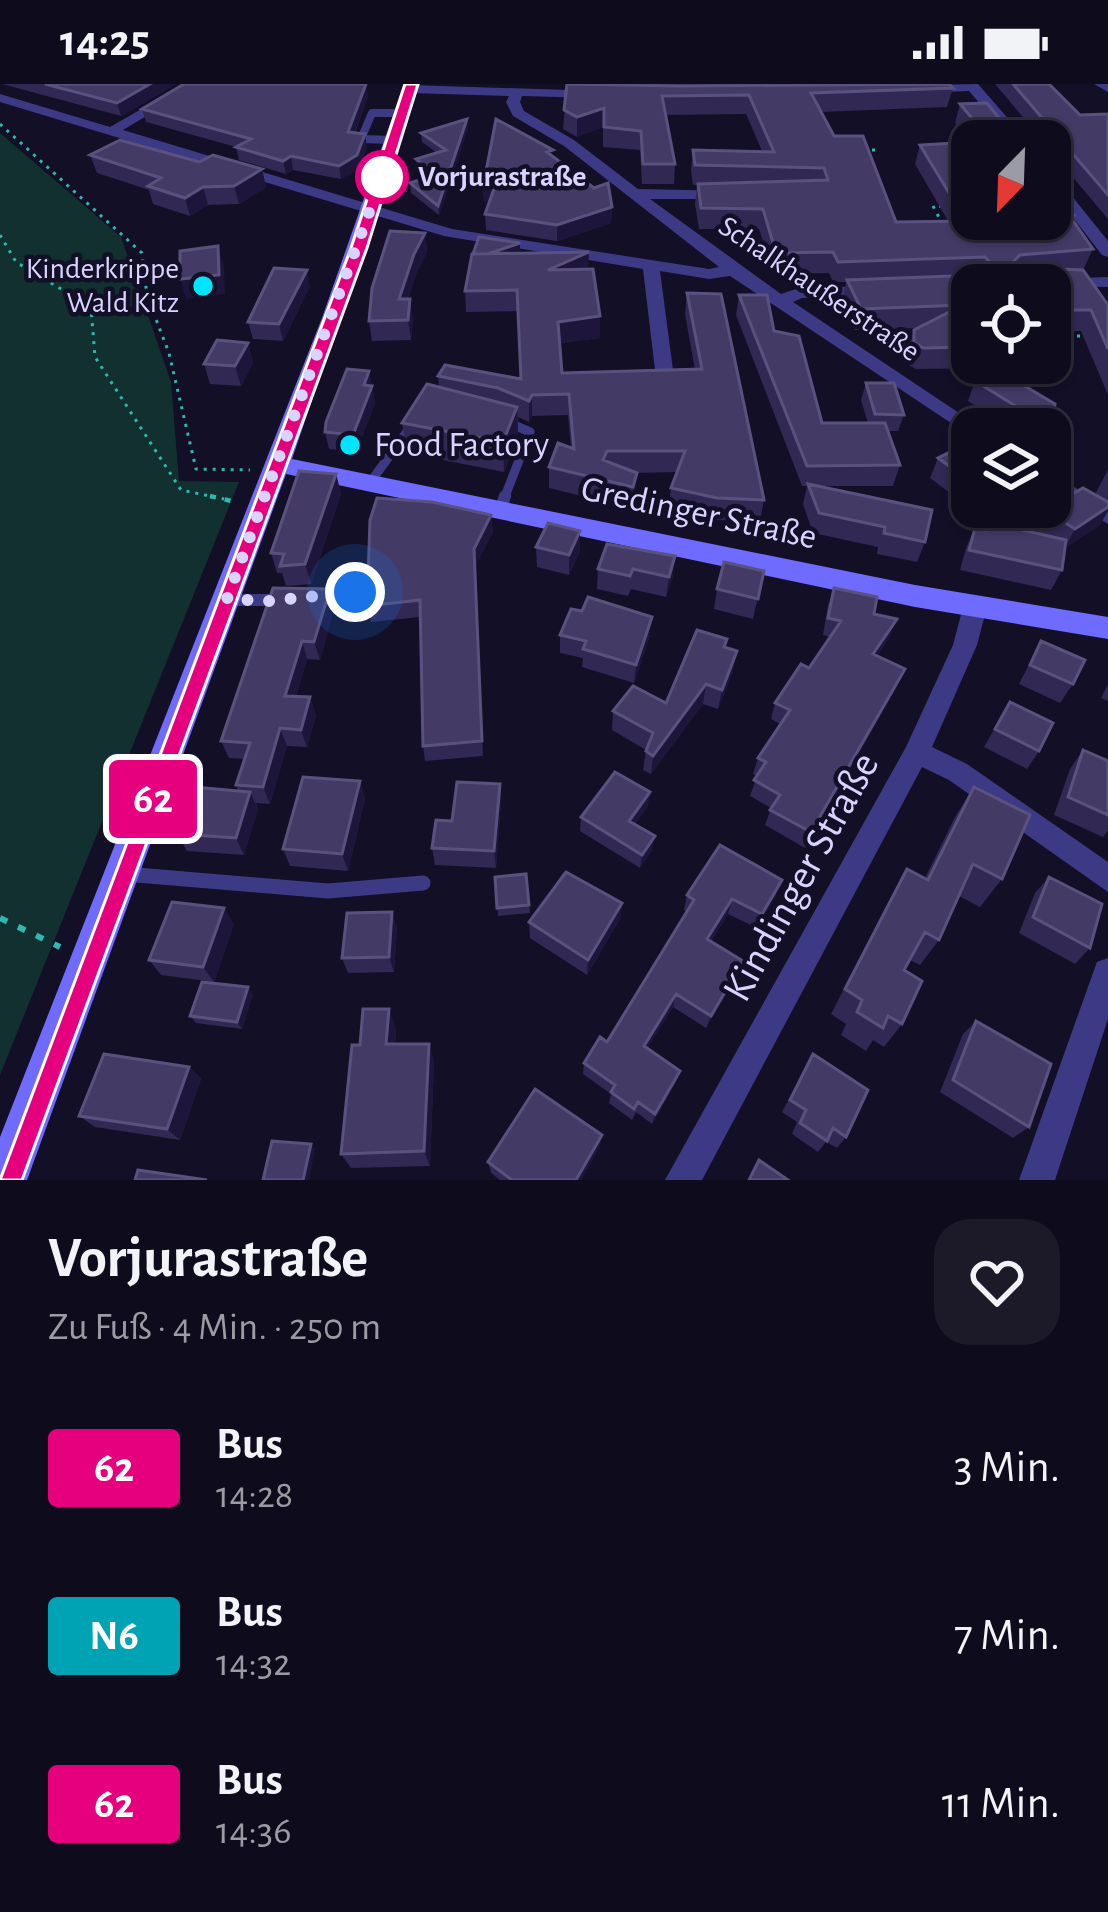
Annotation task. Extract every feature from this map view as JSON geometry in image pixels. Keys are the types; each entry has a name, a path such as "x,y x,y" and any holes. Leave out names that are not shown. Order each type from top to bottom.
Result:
{"main road":[{"path":"5,1180 227,599 371,210 411,86"},
{"name":"Gredinger Straße","path":"275,467 372,480 975,607 1108,628"}],"street":[{"path":"112,130 194,84"},
{"path":"1100,84 1108,88"},
{"path":"411,86 517,92 585,89 604,94"},
{"path":"906,90 971,86 1001,120"},
{"name":"Schalkhaußerstraße","path":"517,92 513,107 518,113 778,302 951,415"},
{"path":"0,98 371,210 494,242 709,274 733,270"},
{"name":"Schalkhaußerstraße","path":"635,194 748,195"},
{"path":"1071,205 1108,252"},
{"path":"651,266 664,370"},
{"path":"1071,283 1108,281"},
{"path":"778,302 799,293 886,290"},
{"path":"1071,494 1108,518"},
{"name":"Kindinger Straße","path":"683,1180 917,752 965,645 975,607"},
{"path":"917,752 958,772 1108,878"},
{"path":"1037,1180 1108,973"}],"lane":[{"path":"394,140 362,139 372,113 403,113"},
{"path":"372,480 418,415"},
{"path":"497,418 530,432 501,508"},
{"path":"227,599 270,601 355,592"},
{"path":"124,874 328,891 423,883"}],"path":[{"path":"0,124 142,253 147,296 169,353 196,470 275,467"},
{"path":"860,150 881,150"},
{"path":"944,227 933,206 951,206"},
{"path":"0,235 16,262 91,307 95,357 181,490 236,502"},
{"path":"1071,336 1089,336"},
{"path":"0,918 61,947 95,950"}],"green space":[{"path":"0,133 121,237 171,382 179,481 239,482 0,1075"}],"building":[{"path":"45,84 150,84 117,103"},
{"path":"184,84 366,84 348,132 365,134 357,155 339,166 291,156 283,161 236,147 251,139 142,109"},
{"path":"567,84 949,84 953,88 811,93 834,136 863,136 896,222 951,221 951,240 1071,240 1071,218 1093,249 1020,255 1011,264 991,264 985,257 838,262 833,252 776,253 763,209 701,208 698,184 828,180 824,168 695,165 693,150 774,152 749,95 662,96 675,164 643,164 641,131 604,127 604,108 577,117 564,110"},
{"path":"1013,84 1049,84 1080,115 1108,114 1108,195 1071,152 1071,120 1044,120"},
{"path":"987,103 1000,120 973,120 960,104"},
{"path":"467,119 438,206 410,183 437,175 416,159 446,150 421,133"},
{"path":"496,119 553,150 547,152 594,188 608,183 612,207 557,225 485,214 496,183 483,187"},
{"path":"120,140 199,162 213,155 262,169 234,186 203,187 185,198 148,186 161,178 90,155"},
{"path":"951,143 951,196 920,145"},
{"path":"390,231 425,233 399,299 410,299 408,320 369,321 372,288"},
{"path":"479,237 520,243 473,254"},
{"path":"218,246 219,275 180,279 180,251"},
{"path":"589,252 548,270 593,269 600,316 558,322 562,373 702,369 687,293 721,294 764,500 717,498 671,488 685,451 607,451 603,460 637,473 633,487 549,467 558,443 574,449 569,394 532,395 529,401 498,388 438,376 445,365 521,379 517,290 465,291 472,254"},
{"path":"274,268 307,270 279,324 248,322"},
{"path":"1071,270 1083,270 1108,305 1108,349 1091,310 1071,310"},
{"path":"951,276 951,305 861,309 847,280"},
{"path":"739,295 767,295 774,331 799,336 822,423 885,423 900,465 807,466"},
{"path":"951,311 951,347 923,348 914,342 914,330"},
{"path":"217,340 248,343 235,366 204,364"},
{"path":"347,369 369,371 364,385 372,386 353,435 325,432 326,422"},
{"path":"866,383 894,383 904,415 875,414"},
{"path":"427,384 517,407 503,442 402,423"},
{"path":"980,384 1021,384 1055,404 1054,408 1019,408"},
{"path":"951,452 951,467 938,458"},
{"path":"299,471 336,474 305,564 280,566 284,554 271,553"},
{"path":"808,484 932,510 925,542 884,533 885,527 819,513"},
{"path":"1083,488 1108,502 1108,507 1075,529 1071,526 1071,491"},
{"path":"377,498 432,502 491,515 474,549 482,741 423,746 420,600 367,606 370,520"},
{"path":"548,523 580,531 569,555 536,547"},
{"path":"975,528 1014,528 1066,540 1062,570 969,550"},
{"path":"607,544 675,556 669,577 633,569 630,576 598,569"},
{"path":"724,562 764,571 758,599 717,589"},
{"path":"273,588 330,589 314,642 302,641 285,696 310,697 301,730 280,728 263,787 236,785 250,743 221,741"},
{"path":"834,588 877,597 874,614 897,619 873,654 905,669 811,832 770,810 780,795 754,780 766,762 758,758 790,710 775,703 801,664 809,668 841,621 828,618"},
{"path":"588,597 652,617 636,665 583,649 586,641 560,635 571,609 582,611"},
{"path":"697,630 727,639 724,647 737,651 722,690 706,684 653,756 646,751 653,733 613,711 633,686 666,703"},
{"path":"1041,641 1085,660 1073,684 1030,665"},
{"path":"1010,702 1053,723 1039,751 995,729"},
{"path":"1083,750 1108,761 1108,815 1068,797"},
{"path":"615,772 650,792 629,821 655,836 642,855 581,817"},
{"path":"303,777 360,781 342,854 283,849"},
{"path":"457,782 500,784 494,851 432,848 436,820 452,821"},
{"path":"194,787 250,792 236,838 177,834"},
{"path":"974,787 1030,815 1002,879 973,864 939,940 925,932 904,970 922,981 902,1024 888,1016 883,1028 857,1012 862,1000 845,989 907,869 928,880"},
{"path":"720,845 782,880 762,914 732,899 707,939 743,961 711,1016 676,994 644,1046 680,1071 655,1114 638,1102 634,1109 611,1092 615,1085 584,1063 600,1037 607,1042 694,900 687,895"},
{"path":"566,872 622,903 588,960 529,922"},
{"path":"526,874 529,905 497,908 495,877"},
{"path":"1049,877 1102,904 1090,948 1033,917"},
{"path":"172,902 224,908 203,967 149,960"},
{"path":"392,912 389,957 342,958 347,913"},
{"path":"202,982 248,987 237,1022 190,1016"},
{"path":"363,1009 389,1009 386,1044 429,1044 424,1151 341,1154 352,1045 360,1045"},
{"path":"976,1021 1051,1064 1029,1127 953,1080"},
{"path":"104,1054 189,1067 167,1129 79,1116"},
{"path":"813,1054 868,1090 846,1137 833,1128 827,1141 800,1123 806,1110 790,1100"},
{"path":"535,1089 602,1135 576,1180 512,1180 488,1162"},
{"path":"272,1141 311,1144 303,1180 263,1180"},
{"path":"759,1160 788,1180 749,1180"},
{"path":"138,1170 207,1180 135,1180"}],"bus line":[{"name":"62","path":"5,1180 200,677 359,248 412,84"}],"place":[{"name":"Vorjurastraße","path":"382,177"},
{"name":"Kinderkrippe Wald Kitz","path":"203,286"},
{"name":"Food Factory","path":"350,445"}],"route":[{"path":"355,592 270,601 227,599 382,177"}]}
